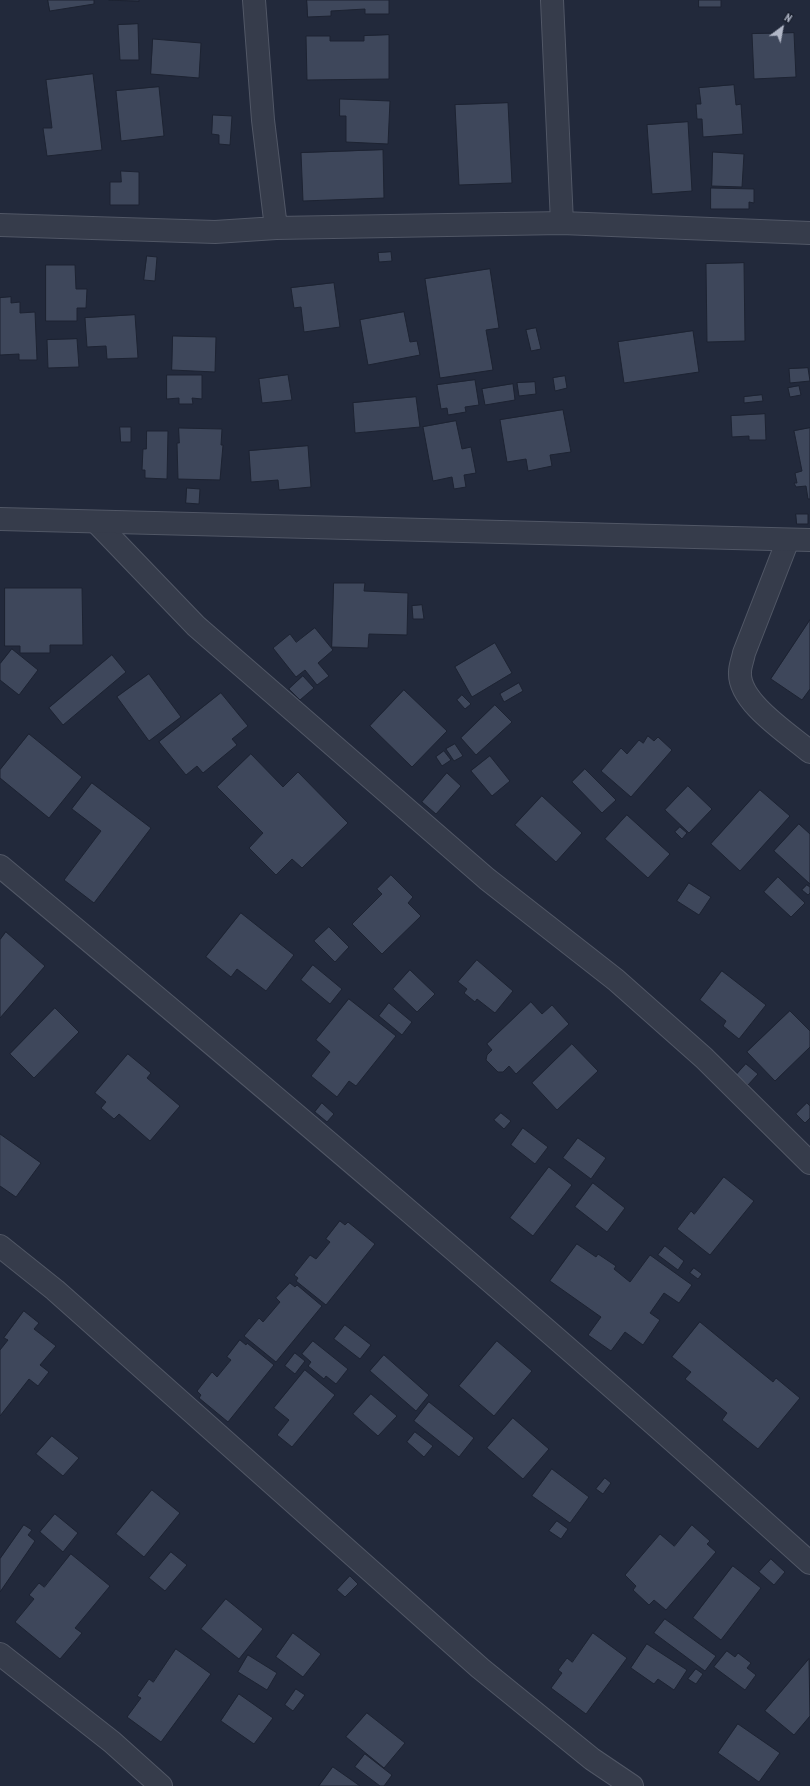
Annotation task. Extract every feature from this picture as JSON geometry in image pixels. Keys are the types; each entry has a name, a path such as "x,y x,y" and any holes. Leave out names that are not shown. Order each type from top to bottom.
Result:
{"street":[{"path":"254,0 263,120 276,228"},
{"path":"552,0 562,223"},
{"path":"0,225 215,232 276,228 562,223 810,233"},
{"path":"0,519 810,540"},
{"path":"96,522 196,626 487,879 616,980 704,1058 810,1163"},
{"path":"788,540 744,653 740,672 743,687 751,702 810,752"},
{"path":"0,866 357,1166 704,1467 810,1563"},
{"path":"0,1246 55,1290 480,1668 592,1759 632,1786"},
{"path":"0,1654 112,1742 160,1786"}],"building":[{"path":"48,0 94,0 94,4 50,11"},
{"path":"109,0 139,0 139,1"},
{"path":"307,0 389,0 389,14 365,14 365,9 331,11 331,16 308,17"},
{"path":"699,0 721,0 721,7 699,7"},
{"path":"138,24 139,60 120,60 118,25"},
{"path":"794,33 796,77 754,79 752,34"},
{"path":"389,35 389,79 307,80 306,36 330,36 330,41 364,41 364,36"},
{"path":"153,39 201,43 199,78 151,74"},
{"path":"93,74 102,150 47,156 43,128 52,128 46,80"},
{"path":"734,85 736,105 741,104 743,134 703,137 702,119 697,119 696,104 701,104 699,88"},
{"path":"159,87 164,136 121,141 116,91"},
{"path":"340,99 390,101 388,144 346,142 346,116 340,116"},
{"path":"508,103 512,183 459,185 455,105"},
{"path":"213,115 232,116 230,145 219,144 219,135 212,134"},
{"path":"688,122 692,191 652,194 647,125"},
{"path":"383,150 384,198 303,201 301,153"},
{"path":"713,152 744,154 742,187 712,186"},
{"path":"121,171 139,172 139,205 110,205 110,182 121,182"},
{"path":"711,188 754,189 754,203 749,202 749,209 711,209"},
{"path":"391,252 392,261 379,262 378,253"},
{"path":"147,256 157,257 155,281 144,280"},
{"path":"744,263 745,341 707,342 706,264"},
{"path":"46,265 75,265 76,289 87,289 86,308 77,308 77,321 46,321"},
{"path":"490,269 499,328 486,330 493,370 440,378 425,279"},
{"path":"334,283 340,327 304,332 301,307 294,308 291,288"},
{"path":"11,297 11,303 20,302 20,313 35,312 37,360 19,360 19,354 0,355 0,298"},
{"path":"404,312 410,342 417,341 420,355 368,365 360,320"},
{"path":"135,315 138,358 107,359 106,346 87,347 85,318"},
{"path":"536,328 541,349 531,351 526,330"},
{"path":"693,331 699,372 624,383 618,342"},
{"path":"173,336 216,337 215,372 172,370"},
{"path":"77,339 79,367 48,368 47,340"},
{"path":"808,368 810,381 790,383 789,369"},
{"path":"167,375 202,375 202,399 192,398 193,404 179,404 179,398 167,399"},
{"path":"288,375 292,400 262,403 259,379"},
{"path":"565,376 567,388 555,391 553,378"},
{"path":"475,380 479,405 465,407 466,412 448,415 447,408 441,409 437,385"},
{"path":"535,382 536,394 519,396 517,383"},
{"path":"513,384 515,400 485,405 482,389"},
{"path":"799,386 801,395 790,397 788,388"},
{"path":"762,395 763,401 744,403 744,397"},
{"path":"416,397 420,427 355,433 353,403"},
{"path":"563,410 571,452 550,455 552,466 528,471 526,459 507,462 500,420"},
{"path":"765,414 766,440 749,440 749,436 732,437 731,416"},
{"path":"456,421 462,449 471,447 476,473 464,475 466,487 454,489 452,477 433,481 423,427"},
{"path":"120,427 131,427 131,442 121,442"},
{"path":"179,428 222,429 221,445 223,445 220,480 178,479 177,443 179,443"},
{"path":"810,428 810,499 808,499 806,486 796,487 794,483 797,483 795,473 802,471 794,431"},
{"path":"147,431 168,431 167,479 145,478 145,470 142,470 143,449 146,449"},
{"path":"308,446 311,487 279,490 278,480 251,482 249,451"},
{"path":"187,488 200,489 199,504 186,503"},
{"path":"796,514 808,514 808,524 797,524"},
{"path":"334,583 365,583 364,591 408,593 407,635 369,634 368,648 332,647"},
{"path":"5,588 82,588 83,645 50,645 50,653 20,653 20,646 5,646"},
{"path":"422,605 424,619 413,619 412,606"},
{"path":"810,620 810,689 802,700 771,679"},
{"path":"315,628 333,650 318,663 329,676 317,685 305,670 296,677 273,648 290,634 296,642"},
{"path":"495,643 512,673 472,697 455,667"},
{"path":"12,649 38,670 19,695 0,680 0,664"},
{"path":"112,655 126,672 63,725 49,708"},
{"path":"149,674 181,717 149,741 117,697"},
{"path":"303,676 314,688 300,700 289,689"},
{"path":"519,683 523,691 504,702 500,694"},
{"path":"404,690 447,731 412,767 370,726"},
{"path":"221,693 248,726 232,739 237,745 203,773 197,766 186,775 159,742"},
{"path":"462,695 471,704 465,709 457,700"},
{"path":"495,705 512,722 476,755 461,738"},
{"path":"29,734 82,777 49,818 0,778 0,770"},
{"path":"648,736 654,741 658,737 672,750 631,797 601,771 621,748 627,754 639,740 643,743"},
{"path":"455,744 463,756 454,761 446,749"},
{"path":"444,751 451,760 442,766 436,757"},
{"path":"251,754 283,787 298,772 348,823 302,868 292,859 276,875 249,848 263,833 217,787"},
{"path":"490,756 510,781 492,796 471,771"},
{"path":"585,769 616,800 602,813 572,782"},
{"path":"447,773 461,786 436,814 422,802"},
{"path":"92,783 151,828 94,903 64,880 101,831 72,809"},
{"path":"688,786 712,809 689,833 665,810"},
{"path":"760,790 790,816 740,871 711,844"},
{"path":"542,796 582,833 556,862 515,825"},
{"path":"627,815 670,854 648,878 605,839"},
{"path":"799,824 810,834 810,884 774,851"},
{"path":"680,827 687,833 682,839 675,832"},
{"path":"391,875 413,897 408,903 421,916 382,954 352,924 382,894 377,889"},
{"path":"778,877 805,903 791,917 764,892"},
{"path":"689,883 711,897 699,915 677,901"},
{"path":"807,885 810,887 810,893 808,895 802,890"},
{"path":"241,913 294,955 266,991 237,969 231,977 206,957"},
{"path":"329,927 349,947 335,962 314,941"},
{"path":"6,932 45,966 0,1018 0,940"},
{"path":"477,960 513,991 495,1013 477,999 475,1002 464,993 467,989 458,982"},
{"path":"313,965 342,989 330,1004 301,980"},
{"path":"410,970 435,994 417,1012 393,989"},
{"path":"722,971 766,1005 739,1039 723,1026 726,1021 700,1000"},
{"path":"349,999 396,1036 356,1086 349,1081 337,1097 311,1076 330,1052 316,1040"},
{"path":"531,1002 542,1014 552,1005 569,1024 516,1074 509,1066 503,1072 498,1072 486,1060 487,1055 492,1050 487,1044"},
{"path":"389,1003 412,1022 402,1035 379,1016"},
{"path":"55,1008 79,1032 34,1078 10,1054"},
{"path":"790,1011 810,1031 810,1047 775,1081 747,1052"},
{"path":"572,1044 598,1071 557,1110 532,1083"},
{"path":"128,1054 151,1073 147,1078 180,1106 150,1141 119,1114 114,1119 101,1108 106,1102 95,1093"},
{"path":"746,1064 758,1074 748,1085 736,1075"},
{"path":"322,1103 334,1114 327,1122 315,1112"},
{"path":"807,1103 810,1106 810,1118 805,1123 796,1114"},
{"path":"501,1113 511,1121 504,1129 494,1120"},
{"path":"523,1128 548,1147 535,1164 511,1145"},
{"path":"0,1134 41,1163 16,1197 0,1186"},
{"path":"578,1138 606,1158 591,1179 563,1158"},
{"path":"549,1167 572,1185 533,1236 510,1218"},
{"path":"724,1177 754,1201 710,1255 677,1229 691,1211 694,1214"},
{"path":"593,1183 625,1208 607,1232 575,1207"},
{"path":"340,1221 345,1225 348,1222 375,1244 326,1305 296,1281 298,1278 294,1275 310,1255 316,1259 330,1242 326,1239"},
{"path":"577,1244 596,1257 598,1254 616,1266 614,1269 630,1282 650,1255 692,1285 679,1303 664,1293 650,1313 660,1320 643,1345 625,1332 611,1351 588,1335 601,1317 550,1281"},
{"path":"665,1246 684,1261 678,1270 658,1255"},
{"path":"694,1268 702,1274 698,1279 690,1273"},
{"path":"290,1283 295,1287 297,1285 322,1306 276,1362 244,1336 259,1318 263,1322 280,1302 276,1298"},
{"path":"24,1311 39,1323 34,1329 56,1346 40,1365 49,1372 38,1386 29,1379 0,1416 0,1350 8,1340 4,1338"},
{"path":"700,1322 773,1382 776,1378 800,1398 758,1449 722,1420 727,1413 685,1379 691,1372 672,1357"},
{"path":"345,1325 371,1345 360,1359 334,1339"},
{"path":"240,1340 246,1345 247,1343 274,1365 228,1422 199,1398 201,1395 197,1391 212,1372 217,1377 231,1360 227,1357"},
{"path":"313,1341 348,1369 336,1384 326,1376 324,1379 308,1366 311,1362 302,1354"},
{"path":"497,1341 532,1371 494,1416 459,1386"},
{"path":"295,1353 305,1361 295,1374 285,1366"},
{"path":"384,1355 429,1395 416,1411 370,1371"},
{"path":"305,1370 335,1395 292,1447 277,1435 289,1420 274,1408"},
{"path":"371,1394 397,1416 378,1436 353,1414"},
{"path":"429,1402 474,1438 459,1457 414,1421"},
{"path":"513,1418 549,1449 523,1479 487,1448"},
{"path":"415,1432 433,1446 424,1457 407,1442"},
{"path":"52,1436 79,1458 63,1476 36,1454"},
{"path":"552,1469 589,1497 570,1523 532,1496"},
{"path":"605,1478 611,1483 603,1494 596,1489"},
{"path":"152,1490 180,1513 144,1557 116,1534"},
{"path":"55,1514 78,1533 63,1552 40,1532"},
{"path":"557,1521 568,1529 561,1539 549,1531"},
{"path":"24,1525 32,1530 28,1535 35,1541 0,1592 0,1559"},
{"path":"692,1525 710,1541 707,1544 716,1552 666,1610 654,1600 649,1605 633,1590 636,1586 625,1575 660,1534 674,1546"},
{"path":"171,1552 187,1565 165,1591 149,1578"},
{"path":"71,1554 110,1586 75,1628 82,1633 60,1659 15,1622 34,1599 29,1595 39,1583 44,1587"},
{"path":"771,1559 785,1572 774,1585 759,1572"},
{"path":"733,1566 761,1588 721,1640 693,1618"},
{"path":"350,1576 358,1584 345,1597 337,1590"},
{"path":"226,1599 263,1629 239,1659 201,1629"},
{"path":"665,1619 716,1656 705,1671 654,1633"},
{"path":"293,1633 321,1654 303,1677 276,1657"},
{"path":"593,1633 627,1658 586,1714 551,1688 562,1673 558,1670 567,1658 572,1662"},
{"path":"647,1644 687,1670 674,1690 658,1679 654,1684 631,1668"},
{"path":"176,1649 211,1674 161,1742 127,1717 141,1698 137,1696 149,1679 153,1682"},
{"path":"727,1651 735,1657 738,1653 751,1663 747,1668 756,1675 745,1690 714,1667"},
{"path":"248,1655 277,1673 267,1690 238,1672"},
{"path":"809,1659 810,1716 794,1735 765,1711"},
{"path":"696,1669 703,1674 696,1684 688,1679"},
{"path":"296,1689 305,1695 293,1711 285,1705"},
{"path":"239,1694 273,1718 254,1744 221,1721"},
{"path":"367,1713 405,1743 384,1768 346,1737"},
{"path":"738,1724 780,1753 759,1782 718,1753"},
{"path":"365,1754 392,1775 384,1786 380,1786 355,1767"},
{"path":"333,1767 360,1786 319,1786"}]}
